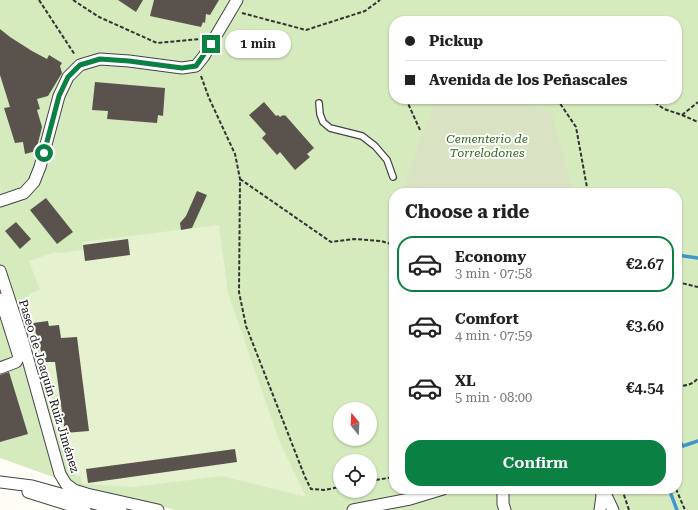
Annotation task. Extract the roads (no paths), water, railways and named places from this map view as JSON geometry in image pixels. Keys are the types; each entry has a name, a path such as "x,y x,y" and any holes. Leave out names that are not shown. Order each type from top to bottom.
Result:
{"street":[{"path":"0,201 24,193 34,182 40,167 59,96 68,77 80,65 100,59 198,69 237,0"},
{"name":"Paseo de Joaquín Ruiz Jiménez","path":"0,271 22,338 60,474 66,484 74,490 86,494 158,510"},
{"path":"0,299 19,357 16,362 0,368"},
{"path":"0,483 85,510"},
{"path":"0,483 32,486 121,510"},
{"path":"353,510 410,499 426,494"},
{"path":"503,494 503,504 505,510"},
{"path":"600,510 602,494"},
{"path":"605,494 613,510"}],"lane":[{"path":"319,103 320,114 323,122 330,128 362,136 387,160 393,176"}],"waterway":[{"path":"682,256 698,258"},
{"path":"682,445 683,446 698,441"},
{"path":"671,494 677,510"}],"park label":[{"name":"Cementerio de Torrelodones","path":"487,146"}]}
